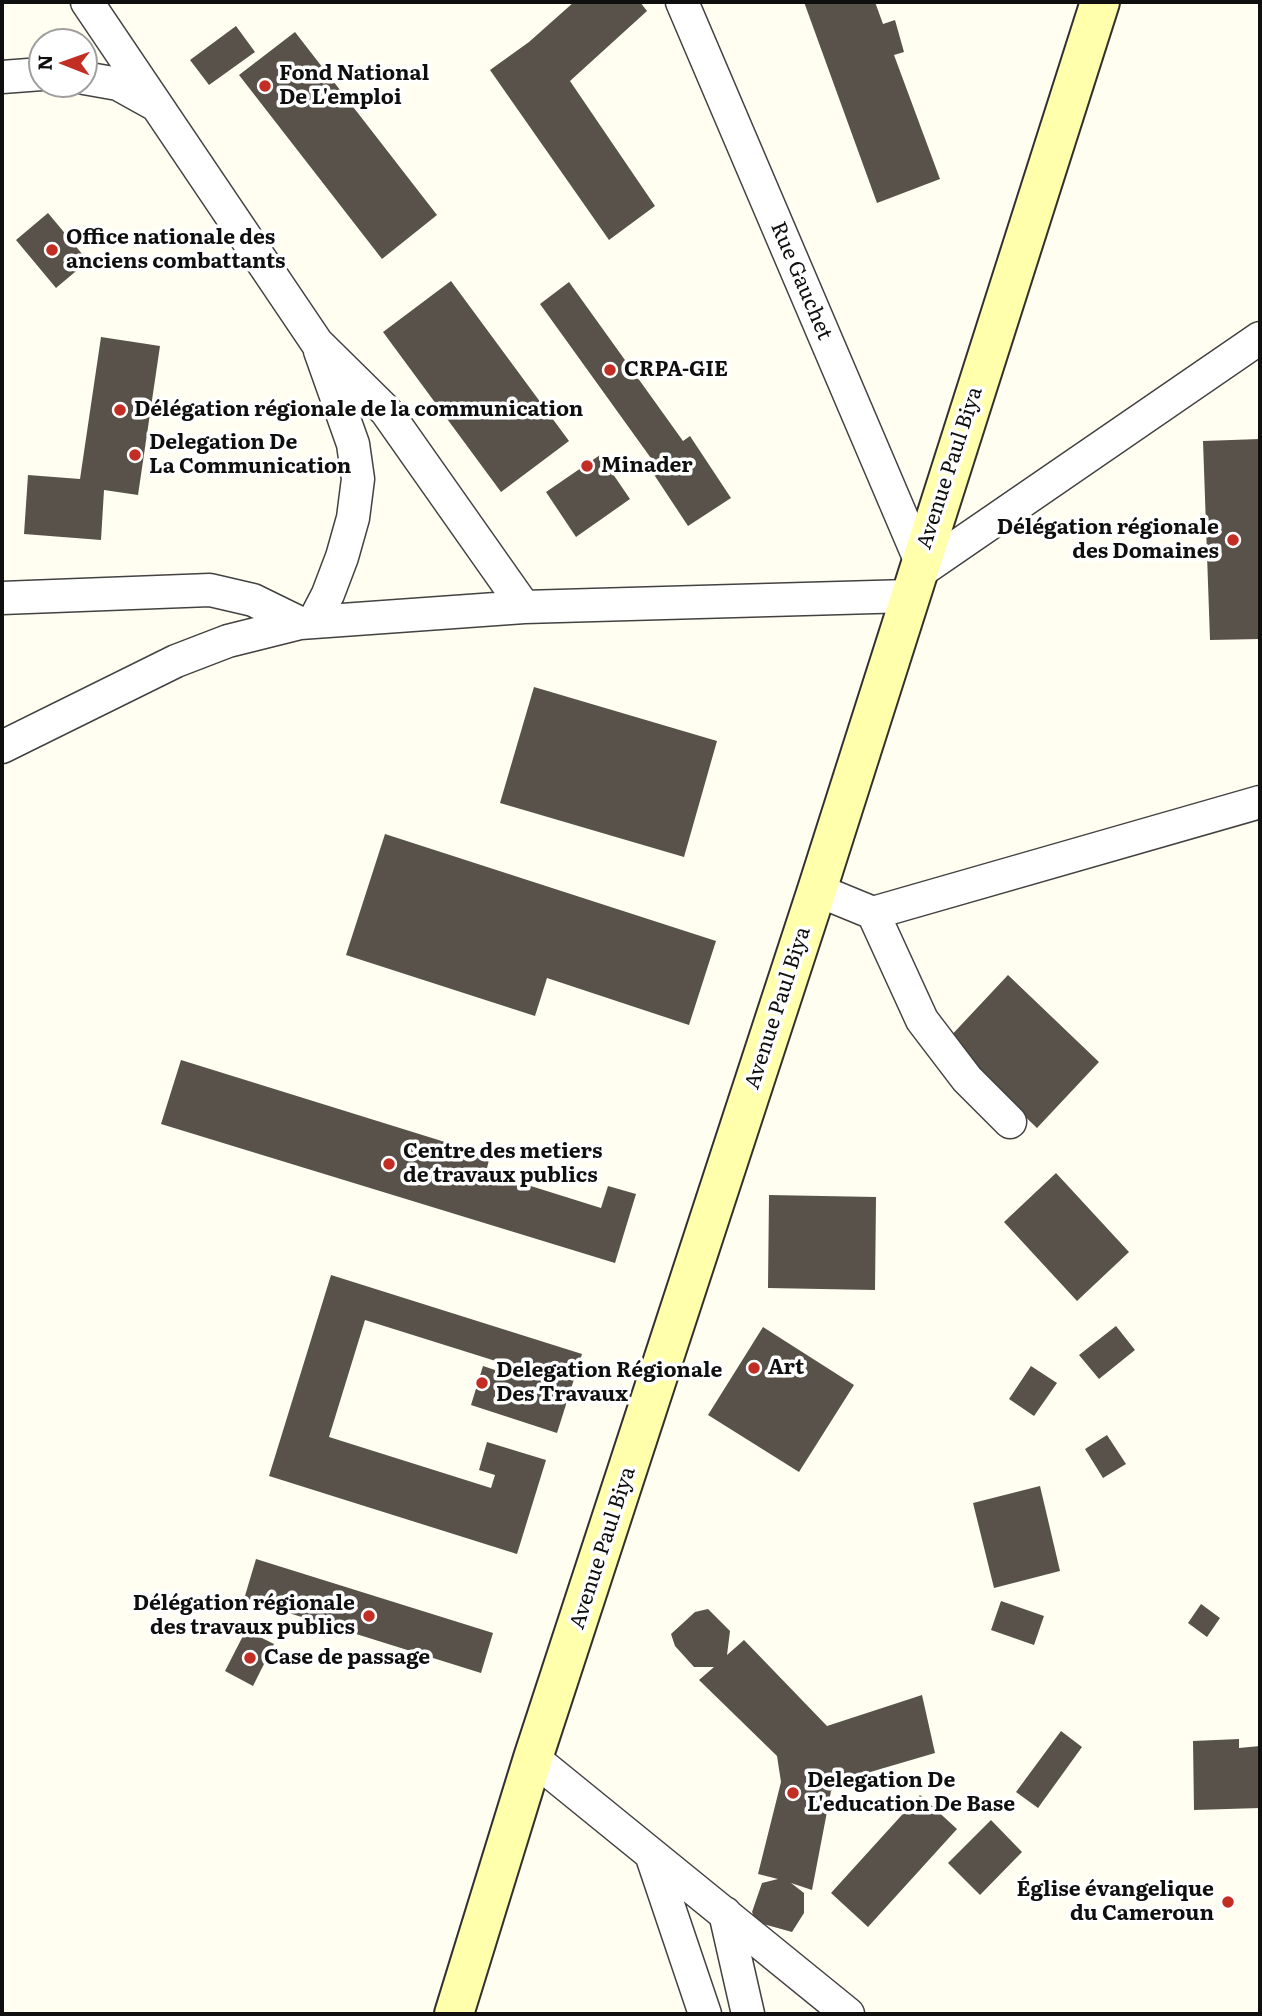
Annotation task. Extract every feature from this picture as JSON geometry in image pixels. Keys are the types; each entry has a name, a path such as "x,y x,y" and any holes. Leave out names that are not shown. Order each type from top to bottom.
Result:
{"main road":[{"name":"Avenue Paul Biya","path":"454,2014 533,1758 817,890 1100,2"}],"street":[{"path":"87,2 317,343 386,411 524,607"},
{"name":"Rue Gauchet","path":"682,2 915,577"},
{"path":"2,76 28,75"},
{"path":"98,80 118,84 156,105"},
{"path":"2,747 176,661 228,641 307,622 915,577 1260,338"},
{"path":"307,622 342,557 353,518 358,479 353,444 317,343"},
{"path":"2,598 210,590 253,600 307,622"},
{"path":"817,890 873,913 1260,802"},
{"path":"873,913 922,1020 967,1079 1010,1122"},
{"path":"533,1758 848,2014"},
{"path":"652,1854 705,2014"},
{"path":"725,1913 748,2014"}],"building":[{"path":"574,2 640,2 647,11 570,81 655,206 609,240 490,70 529,42"},
{"path":"804,2 875,2 883,24 895,20 904,52 894,55 940,179 877,203"},
{"path":"236,26 255,52 209,85 190,60"},
{"path":"295,32 437,215 382,259 239,75"},
{"name":"Office nationale des anciens combattants","path":"48,213 88,261 56,288 16,240"},
{"path":"451,281 569,441 501,492 383,332"},
{"name":"CRPA-GIE","path":"569,282 683,441 690,436 731,498 688,526 647,464 653,461 540,304"},
{"name":"Délégation régionale de la communication","path":"101,337 160,346 138,495 104,490 101,540 24,534 28,475 80,479"},
{"name":"Délégation régionale des Domaines","path":"1260,439 1260,639 1210,640 1203,441"},
{"path":"600,455 630,499 576,537 546,492"},
{"path":"534,687 717,741 684,857 500,803"},
{"path":"385,834 716,941 689,1025 547,978 535,1016 346,955"},
{"path":"1008,975 1099,1062 1037,1128 946,1041"},
{"name":"Centre des metiers de travaux publics","path":"181,1060 490,1156 486,1172 601,1208 608,1186 636,1194 615,1263 161,1124"},
{"path":"1056,1173 1129,1252 1077,1301 1004,1222"},
{"path":"769,1195 876,1197 875,1290 768,1288"},
{"path":"331,1275 582,1354 557,1433 471,1405 483,1366 516,1377 518,1368 365,1320 329,1437 491,1488 495,1475 479,1470 487,1442 546,1460 517,1554 269,1476"},
{"path":"1116,1326 1135,1350 1099,1379 1079,1355"},
{"path":"763,1327 854,1385 799,1472 708,1415"},
{"path":"1031,1366 1057,1383 1034,1416 1009,1399"},
{"path":"1107,1435 1126,1464 1103,1478 1085,1449"},
{"path":"1040,1486 1060,1571 994,1588 973,1503"},
{"name":"Délégation régionale des travaux publics","path":"256,1559 493,1633 481,1673 244,1599"},
{"path":"1001,1601 1044,1616 1034,1645 991,1630"},
{"path":"1201,1604 1220,1618 1207,1637 1188,1623"},
{"path":"708,1609 730,1631 727,1655 744,1640 827,1726 922,1695 935,1753 850,1778 831,1791 812,1890 791,1883 804,1893 804,1913 792,1932 756,1922 752,1912 762,1883 778,1879 758,1874 781,1782 777,1756 699,1680 714,1667 694,1667 675,1646 671,1634 695,1612"},
{"name":"Case de passage","path":"246,1630 274,1644 253,1686 225,1671"},
{"path":"1061,1731 1082,1747 1038,1808 1016,1792"},
{"path":"1239,1739 1239,1748 1260,1746 1260,1808 1194,1810 1193,1741"},
{"path":"920,1795 957,1829 868,1927 831,1893"},
{"path":"991,1820 1022,1852 980,1895 948,1863"}],"place":[{"name":"Fond National De L'emploi","path":"265,86"},
{"name":"Office nationale des anciens combattants","path":"52,250"},
{"name":"CRPA-GIE","path":"610,370"},
{"name":"Délégation régionale de la communication","path":"120,410"},
{"name":"Delegation De La Communication","path":"135,455"},
{"name":"Minader","path":"587,466"},
{"name":"Délégation régionale des Domaines","path":"1233,540"},
{"name":"Centre des metiers de travaux publics","path":"389,1164"},
{"name":"Art","path":"754,1368"},
{"name":"Delegation Régionale Des Travaux","path":"482,1383"},
{"name":"Délégation régionale des travaux publics","path":"369,1616"},
{"name":"Case de passage","path":"250,1658"},
{"name":"Delegation De L'education De Base","path":"793,1793"},
{"name":"Église évangelique du Cameroun","path":"1228,1902"}]}
